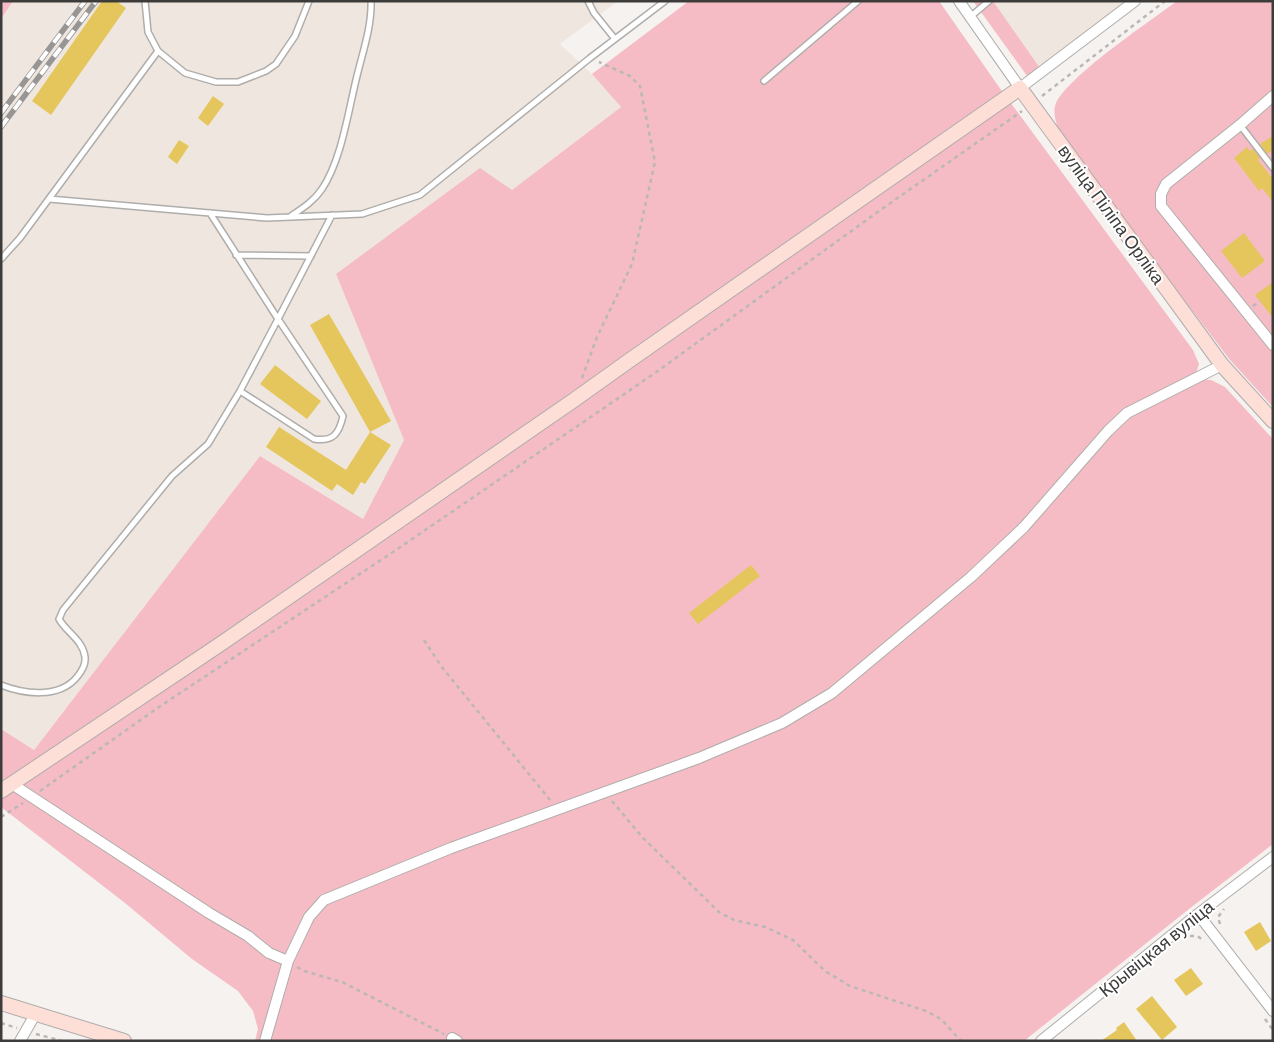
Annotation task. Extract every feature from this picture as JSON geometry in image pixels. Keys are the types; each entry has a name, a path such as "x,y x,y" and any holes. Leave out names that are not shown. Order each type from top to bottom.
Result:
{"street":[{"name":"вуліца Піліпа Орліка","path":"959,1 1020,88 1222,365 1273,421"},
{"path":"6,787 222,643 574,400 1020,88 1134,1"},
{"path":"1273,96 1166,184 1161,194 1161,206 1273,345"},
{"path":"265,1041 288,961 309,917 324,900 450,848 699,758 782,723 832,693 971,577 1024,527 1108,431 1127,413 1222,365"},
{"path":"6,787 32,797 209,913 248,936 270,953 288,961"},
{"name":"Крывіцкая вуліца","path":"1041,1041 1198,914 1273,857"},
{"path":"1198,914 1273,1011"},
{"path":"1,1003 124,1041"},
{"path":"20,1041 36,1013"}],"lane":[{"path":"145,1 148,32 158,52 185,73 216,82 238,82 266,71 276,64 295,36 309,1"},
{"path":"290,217 309,205 323,188 336,161 366,38 371,1"},
{"path":"588,1 594,13 615,39"},
{"path":"49,199 267,218 362,214 420,195 590,58 665,1"},
{"path":"764,81 858,1"},
{"path":"970,17 989,1"},
{"path":"1,259 20,238 158,52"},
{"path":"1240,125 1273,168"},
{"path":"210,213 343,416 341,426 334,436 325,441 314,440 240,391"},
{"path":"1,684 10,688 35,693 59,690 73,682 83,670 85,656 79,643 76,637 59,619 63,610 172,476 208,444 240,391 332,215"},
{"path":"236,254 310,256"}],"path":[{"path":"1,817 159,707 399,548 655,373 879,211 1032,104 1165,1"},
{"path":"574,400 597,337 632,264 655,162 640,86 630,76 590,58"},
{"path":"424,640 441,666 554,805"},
{"path":"604,792 643,838 719,912 734,920 765,927 793,940 825,972 850,986 926,1011 941,1019 962,1041"},
{"path":"1221,930 1218,917 1226,907"},
{"path":"1187,936 1197,936 1204,940"},
{"path":"288,961 304,971 342,982 454,1040"},
{"path":"1261,1015 1273,1030"}],"shaded area":[{"path":"1,1 13,1 1,19"},
{"path":"13,1 618,1 560,44 592,74 621,107 512,190 336,274 404,440 363,519 260,456 34,750 1,729 1,19"},
{"path":"689,1 939,1 999,87 1193,350 1199,364 1194,379 1211,380 1225,387 1273,439 1273,844 1024,1041 255,1041 258,1029 253,1011 238,991 192,959 125,903 1,807 1,729 34,750 260,456 363,519 404,440 336,274 480,168 512,190 621,107 592,74"},
{"path":"973,1 993,1 1042,71 1030,80"},
{"path":"993,1 1135,1 1042,71"},
{"path":"1177,1 1273,1 1273,407 1230,360 1140,242 1058,129 1054,112 1055,106 1074,81 1110,51"}],"building":[{"path":"102,1 116,1 126,8 51,115 32,101"},
{"path":"213,96 224,104 208,126 198,118"},
{"path":"1273,136 1273,150 1267,154 1260,144"},
{"path":"179,140 189,146 177,164 168,157"},
{"path":"1247,147 1250,151 1253,149 1260,158 1258,160 1273,179 1273,202 1262,188 1259,191 1234,158"},
{"path":"1244,233 1265,261 1242,278 1221,251"},
{"path":"1273,282 1273,318 1255,295"},
{"path":"329,314 391,421 370,432 310,325"},
{"path":"275,365 321,401 307,419 260,384"},
{"path":"279,427 346,470 370,432 391,445 365,484 361,482 353,495 337,484 332,491 266,447"},
{"path":"751,565 760,576 698,624 689,613"},
{"path":"1260,922 1271,941 1256,951 1244,932"},
{"path":"1191,968 1203,984 1186,996 1174,980"},
{"path":"1152,996 1177,1027 1162,1040 1136,1009"},
{"path":"1124,1022 1137,1041 1101,1041 1117,1030 1116,1028"}],"railway":[{"path":"1,113 85,1"},
{"path":"1,127 96,1"}]}
